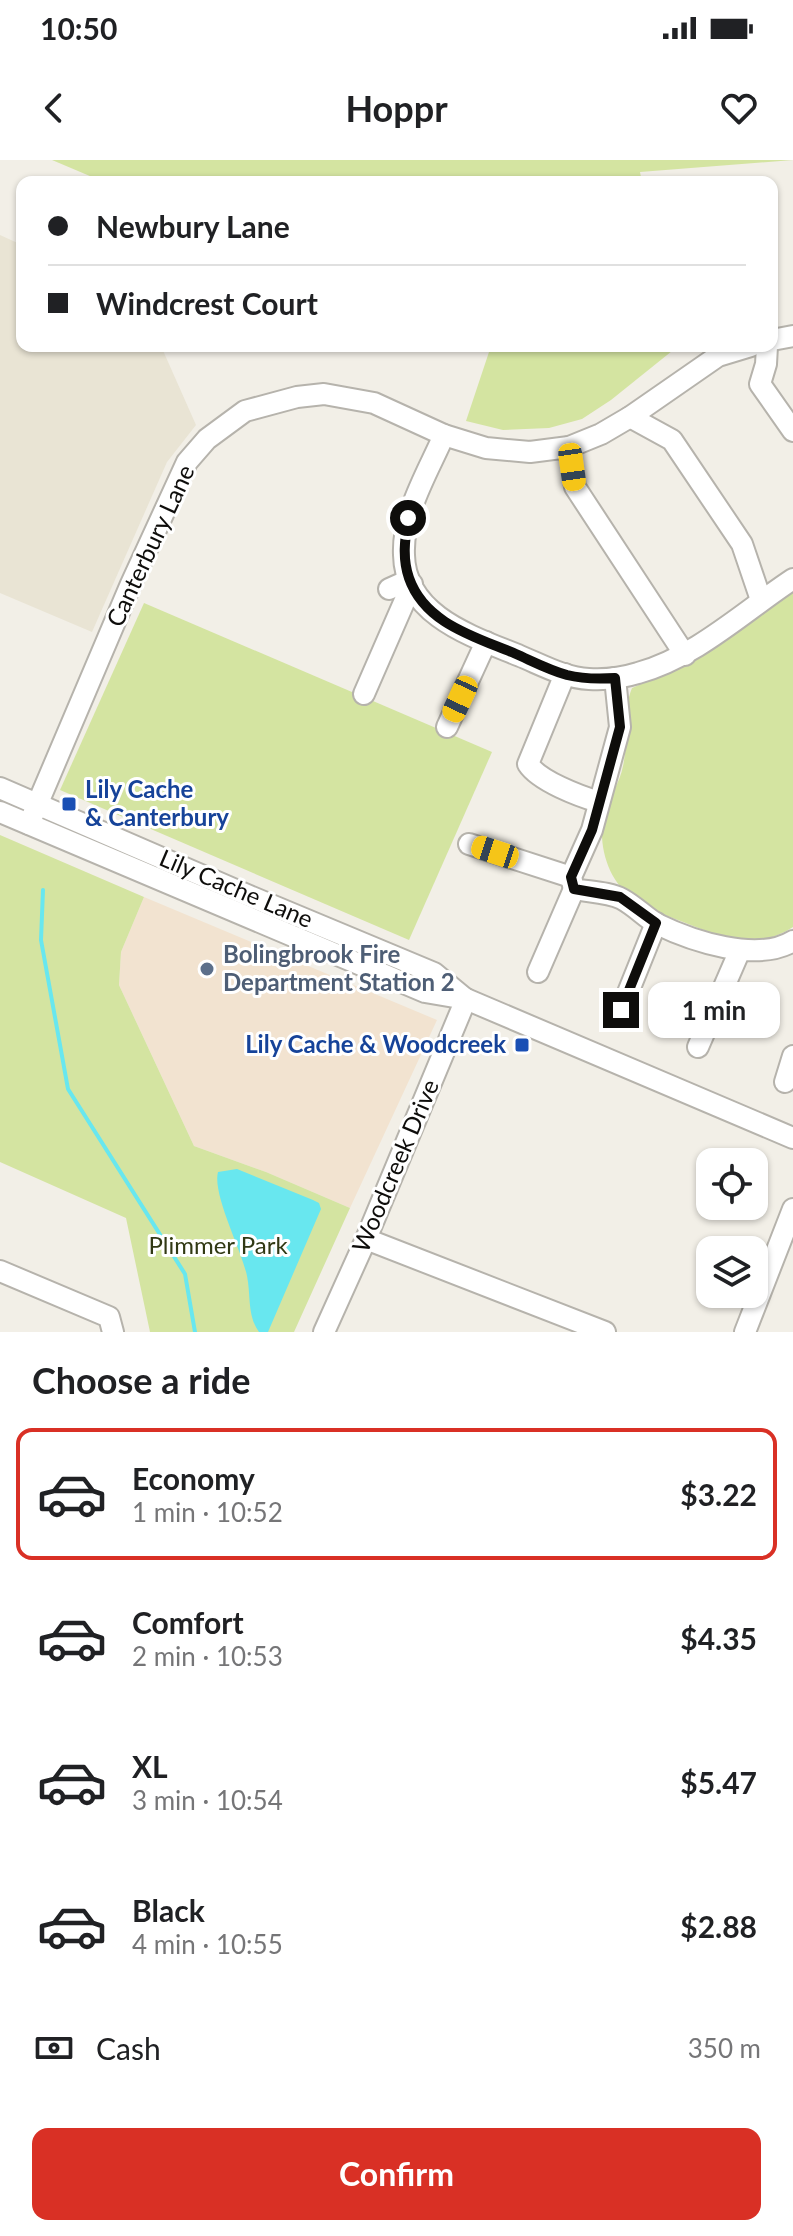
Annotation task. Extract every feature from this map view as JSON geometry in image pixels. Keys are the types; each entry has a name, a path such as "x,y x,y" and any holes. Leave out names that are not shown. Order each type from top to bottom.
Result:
{"street":[{"name":"Canterbury Lane","path":"29,824 131,584 187,462 207,439 245,411 297,397 324,394 374,403 444,435 486,448 530,452 569,447 601,434 718,356 731,352"},
{"path":"767,352 760,384 793,431"},
{"path":"630,417 672,440 742,544 761,600"},
{"path":"444,435 408,518 403,556 411,582 424,605 465,634 565,674 587,679 615,678 640,673 685,655 793,579"},
{"path":"569,447 575,487 685,655"},
{"path":"389,589 411,582"},
{"path":"364,694 411,582"},
{"path":"447,727 486,642"},
{"path":"565,674 528,764 556,784 599,802"},
{"path":"538,972 592,830 620,727 615,678"},
{"name":"Lily Cache Lane","path":"0,788 434,973 466,999"},
{"name":"Lily Cache Lane","path":"0,812 425,992 466,999 793,1138"},
{"path":"469,844 572,883 620,897 656,923 715,946 740,950 792,947"},
{"path":"621,1010 656,923"},
{"path":"698,1047 740,950"},
{"name":"Woodcreek Drive","path":"324,1332 466,999"},
{"path":"785,1082 793,1056"},
{"path":"745,1332 793,1209"},
{"path":"366,1239 605,1332"},
{"path":"0,1271 109,1317 113,1332"}],"shaded area":[{"path":"0,235 16,242 16,352 164,352 196,425 167,462 92,632 0,593"},
{"path":"144,897 437,1020 350,1208 266,1172 194,1146 119,985 121,952"}],"green space":[{"path":"52,160 793,160 640,172 641,176 90,176"},
{"path":"489,352 671,352 582,419 549,428 503,430 466,421"},
{"path":"793,591 793,927 769,938 736,939 658,912 625,892 606,860 603,823 623,766 627,707 632,688 655,678"},
{"path":"144,603 492,752 409,940 60,790"},
{"name":"Plimmer Park","path":"0,835 144,897 121,952 119,985 194,1146 266,1172 350,1208 294,1332 150,1332 126,1218 0,1162"}],"water":[{"path":"237,1169 313,1200 319,1203 321,1209 268,1332 259,1332 255,1326 244,1265 219,1194 218,1172"}],"waterway":[{"path":"43,890 41,940 68,1089 185,1274 195,1332"}],"place":[{"name":"Lily Cache & Canterbury","path":"69,804"},
{"name":"Bolingbrook Fire Department Station 2","path":"207,969"},
{"name":"Lily Cache & Woodcreek","path":"522,1045"}],"route":[{"path":"408,518 403,556 409,580 424,605 444,621 465,634 565,674 587,679 615,678 620,727 592,830 571,877 574,889 620,897 656,923 621,1010"}]}
